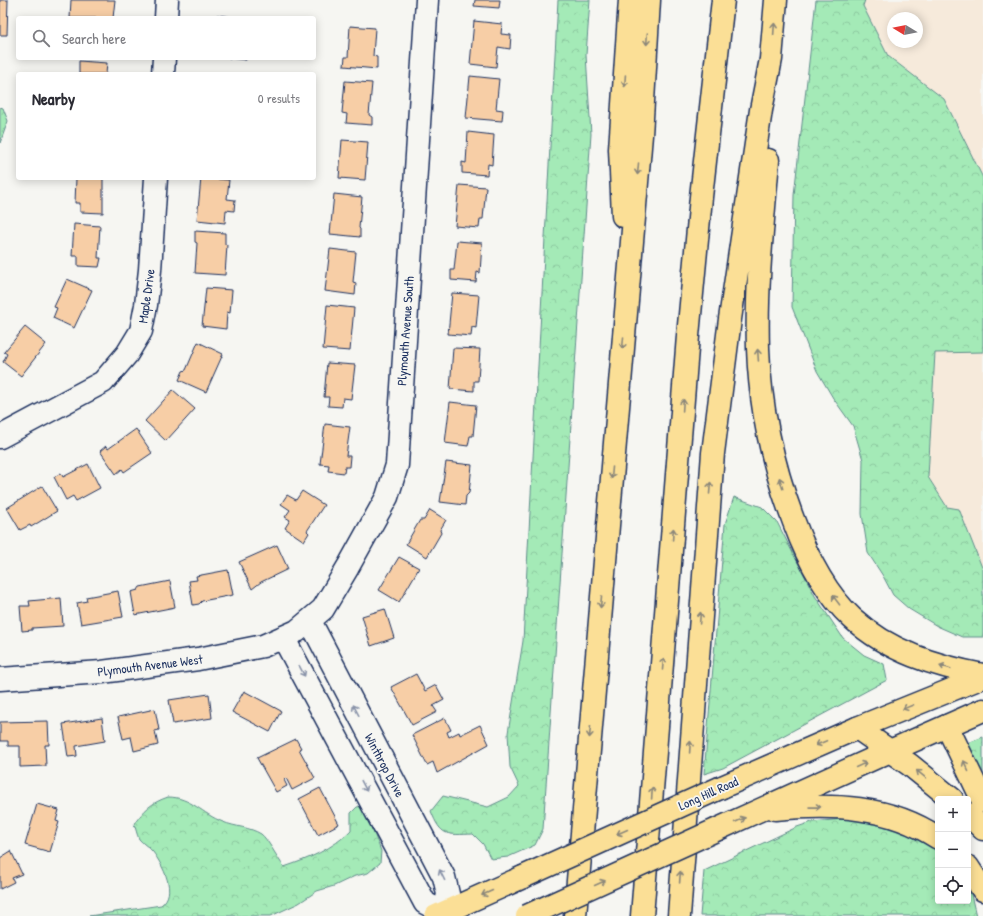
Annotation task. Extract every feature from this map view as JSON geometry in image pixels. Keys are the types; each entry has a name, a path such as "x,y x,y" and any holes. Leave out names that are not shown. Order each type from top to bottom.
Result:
{"main road":[{"path":"626,304 620,149 630,0"},
{"path":"575,916 626,304 642,135 649,0"},
{"path":"642,916 688,336 701,198 723,0"},
{"path":"678,916 713,454 729,327 761,110 771,59 776,0"},
{"path":"771,59 772,95 761,251 758,349 770,444 788,506 798,533 821,579 839,604 852,618 887,643 923,661 949,669 983,676"},
{"name":"Long Hill Road","path":"442,915 722,787 857,728 983,676"},
{"path":"526,916 983,710"},
{"path":"947,726 983,801"},
{"path":"857,728 890,751 948,796"},
{"path":"762,810 834,807 867,809 886,813 913,823 935,836"},
{"path":"971,817 983,829"},
{"path":"969,868 983,890"},
{"path":"572,916 578,875"}],"street":[{"path":"166,16 168,0"},
{"name":"Plymouth Avenue South","path":"297,630 324,609 387,497 396,465 427,0"},
{"path":"163,72 164,60"},
{"name":"Maple Drive","path":"0,436 103,382 127,354 141,331 146,305 150,270 156,180"},
{"path":"297,630 425,902 442,915"},
{"name":"Plymouth Avenue West","path":"0,679 102,672 198,659 262,646 297,630"},
{"name":"Winthrop Drive","path":"297,630 444,877 448,894 442,915"}],"shaded area":[{"path":"865,0 983,0 983,178 944,99 888,56 863,6"},
{"path":"935,352 983,352 983,570 959,509 947,507 928,477"}],"green space":[{"path":"558,0 590,0 586,55 591,134 543,829 535,845 508,857 491,859 483,844 473,834 446,833 438,826 431,811 443,796 488,807 509,797 519,786 510,767 508,733 523,641"},
{"path":"816,0 865,0 863,6 888,56 944,99 983,178 983,352 935,353 928,477 947,507 959,509 983,570 983,637 962,637 937,626 909,609 893,595 868,553 862,514 863,460 853,426 833,398 817,371 792,307 794,195"},
{"path":"0,107 3,108 8,121 0,143"},
{"path":"734,497 762,507 777,522 815,596 843,638 864,655 884,664 887,680 723,768 704,774 725,524"},
{"path":"983,737 983,780 978,777 968,743"},
{"path":"168,797 190,803 223,822 261,834 284,867 311,857 344,837 351,830 351,813 357,807 363,806 381,851 380,863 368,873 355,876 334,886 317,891 299,903 271,916 89,916 161,905 166,900 169,887 161,864 153,852 139,839 134,824 149,807"},
{"path":"854,818 880,821 934,846 935,904 971,904 971,895 976,916 700,916 704,871 797,827 812,822"}],"building":[{"path":"0,0 8,0 7,35 0,35"},
{"path":"71,0 115,0 113,16 70,16"},
{"path":"475,0 500,0 499,8 474,6"},
{"path":"474,21 502,24 501,34 511,35 510,49 498,47 496,67 470,64"},
{"path":"350,26 375,28 373,56 377,57 377,69 344,66 345,57 348,57"},
{"path":"79,61 107,63 106,72 79,72"},
{"path":"470,76 499,79 496,109 503,110 502,121 466,118"},
{"path":"345,81 372,83 369,115 372,117 372,125 346,123 347,114 342,113"},
{"path":"468,132 494,135 492,165 488,164 487,175 462,173 462,162 466,163"},
{"path":"342,140 368,142 365,180 339,178"},
{"path":"76,180 103,180 103,213 80,212 80,203 75,203"},
{"path":"201,180 229,180 227,199 235,200 234,211 226,210 225,223 197,220"},
{"path":"459,185 486,187 483,219 480,219 479,228 455,226"},
{"path":"334,194 362,197 359,228 360,237 330,234"},
{"path":"74,224 100,226 98,258 101,258 99,267 78,266 78,256 72,256"},
{"path":"195,231 225,233 225,244 227,245 225,275 195,273 197,243 195,242"},
{"path":"457,241 482,243 480,273 477,272 476,282 451,280 451,270 454,270"},
{"path":"330,249 356,252 353,282 356,283 355,295 325,291"},
{"path":"67,279 92,290 74,328 53,318 57,308 54,307"},
{"path":"206,288 232,290 230,313 227,312 226,329 202,326"},
{"path":"452,293 479,295 476,328 472,327 471,336 448,334"},
{"path":"327,305 354,308 350,351 323,349"},
{"path":"25,327 46,344 21,376 3,362 7,354 4,352"},
{"path":"198,342 223,354 206,392 179,380 183,371 186,370"},
{"path":"453,348 480,349 478,381 474,381 474,391 450,389"},
{"path":"327,363 355,365 351,399 343,398 342,407 328,406 329,397 324,397"},
{"path":"173,390 195,409 166,441 145,421"},
{"path":"450,402 476,405 473,436 470,436 468,446 445,443"},
{"path":"325,424 350,427 346,456 350,456 349,467 345,467 344,473 328,471 329,465 320,464"},
{"path":"136,429 152,453 124,472 122,469 116,474 100,451 106,446 108,449"},
{"path":"446,462 472,465 469,493 466,496 465,505 440,502"},
{"path":"88,464 100,488 76,501 73,496 66,500 54,477 61,473 63,477"},
{"path":"42,486 57,511 31,527 30,525 20,530 7,508"},
{"path":"302,491 324,505 307,531 309,533 304,541 285,528 290,520 285,517 290,510 281,504 287,495 296,500"},
{"path":"430,510 446,520 440,530 441,533 427,557 406,544 420,520 424,520"},
{"path":"277,545 288,569 261,582 252,589 239,562"},
{"path":"399,557 419,568 399,602 379,590"},
{"path":"228,570 233,595 202,601 199,604 193,605 189,581 197,580 196,576"},
{"path":"170,581 175,607 135,615 131,592 138,590 140,587"},
{"path":"118,591 123,617 81,624 77,603 87,601 86,597"},
{"path":"61,598 63,626 32,628 32,630 22,631 20,606 30,606 29,601"},
{"path":"385,609 394,638 371,646 362,616"},
{"path":"416,674 425,691 436,685 444,700 433,706 437,712 412,725 391,687"},
{"path":"244,691 281,711 270,732 232,712"},
{"path":"209,694 212,718 173,724 169,700"},
{"path":"155,709 159,730 155,731 158,745 134,751 131,737 123,739 118,717"},
{"path":"102,718 105,741 76,746 77,756 68,757 63,724"},
{"path":"445,718 451,730 447,732 449,737 459,732 460,735 480,725 489,744 437,773 433,762 427,765 412,735"},
{"path":"48,721 49,745 45,745 46,766 20,767 20,746 8,746 8,741 0,741 0,722"},
{"path":"296,739 301,748 299,749 315,778 292,790 286,778 284,780 287,786 276,792 257,758"},
{"path":"320,788 339,824 318,835 299,799"},
{"path":"37,804 59,810 56,821 59,822 50,852 25,845"},
{"path":"11,851 22,874 12,878 14,882 0,889 0,858"}]}
